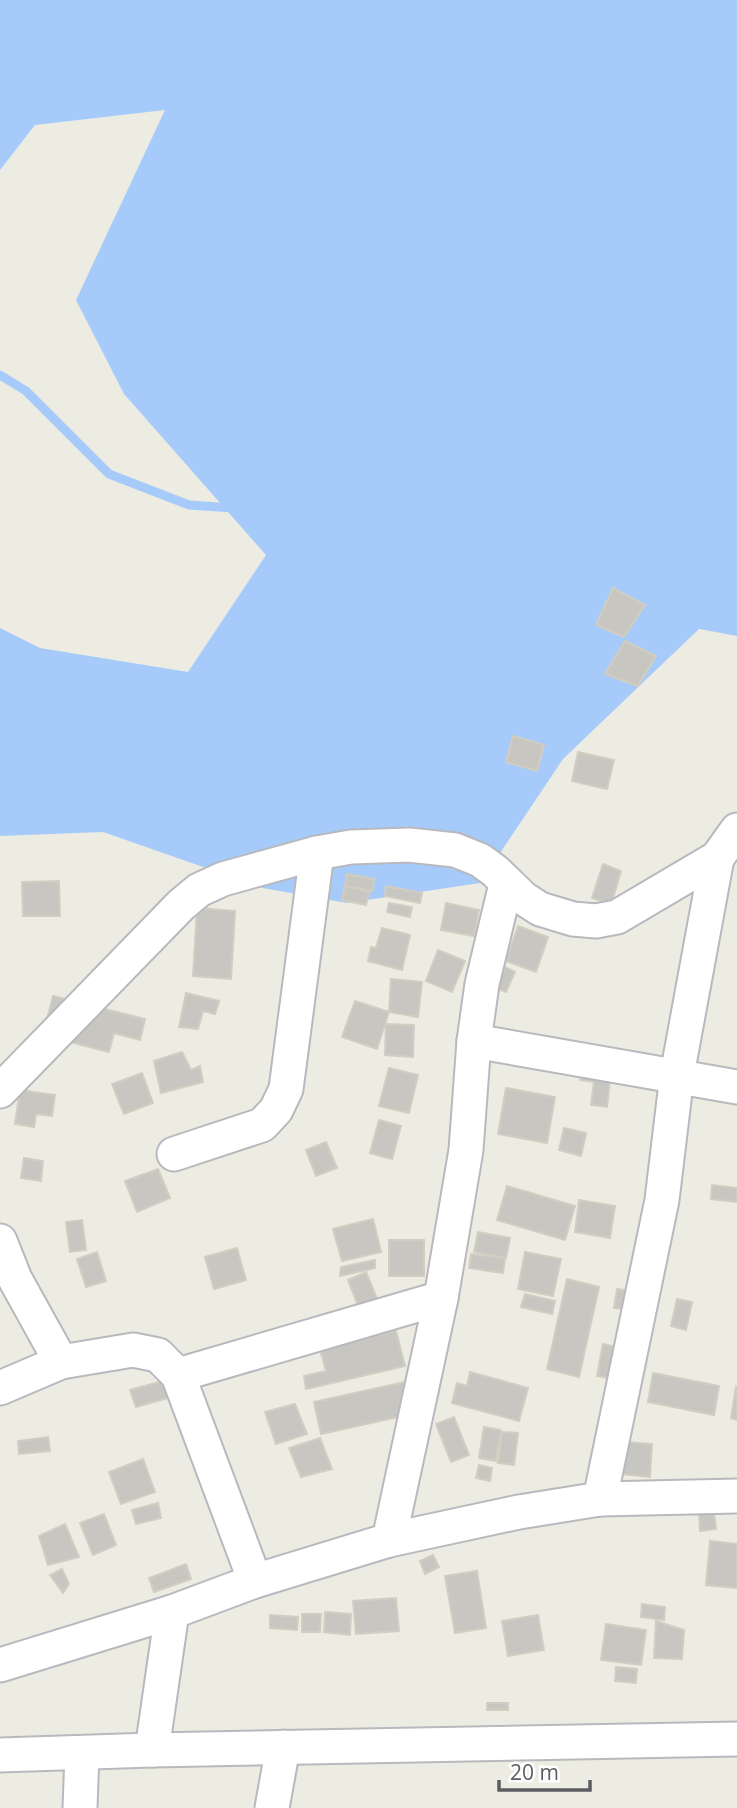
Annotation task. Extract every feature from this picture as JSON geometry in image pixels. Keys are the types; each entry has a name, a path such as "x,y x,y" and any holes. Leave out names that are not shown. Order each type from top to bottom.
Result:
{"street":[{"path":"0,1091 181,905 199,890 223,879 317,853 352,847 409,845 455,850 480,860 523,898 540,909 573,919 596,921 617,918 717,858 737,830"},
{"path":"174,1154 262,1125 276,1110 286,1089 317,853"},
{"path":"600,1499 662,1200 677,1075 717,858"},
{"path":"389,1540 441,1298 466,1150 474,1041 482,984 506,884"},
{"path":"474,1041 737,1087"},
{"path":"0,1241 15,1279 61,1362"},
{"path":"178,1375 441,1298"},
{"path":"0,1388 61,1362 133,1350 158,1355 178,1375 255,1581"},
{"path":"0,1665 172,1612 255,1581 389,1540 519,1511 600,1499 737,1496"},
{"path":"152,1750 172,1612"},
{"path":"0,1755 737,1739"},
{"path":"272,1808 282,1747"},
{"path":"80,1808 82,1754"}],"water":[{"path":"0,0 737,0 737,636 699,629 563,759 480,883 347,903 263,888 103,832 0,836 0,628 40,648 188,672 266,555 124,394 76,300 165,110 35,125 0,170"}],"building":[{"path":"613,588 645,605 624,637 596,625"},
{"path":"625,641 656,656 638,686 605,674"},
{"path":"513,736 544,745 537,771 506,762"},
{"path":"578,752 614,760 607,789 572,781"},
{"path":"603,864 621,871 611,905 592,898"},
{"path":"347,874 374,879 372,891 345,886"},
{"path":"59,881 60,916 23,916 22,882"},
{"path":"345,886 369,891 366,905 342,900"},
{"path":"386,886 422,893 420,903 385,896"},
{"path":"389,903 412,907 410,917 387,912"},
{"path":"446,903 479,910 474,936 441,930"},
{"path":"197,908 235,911 231,979 193,976"},
{"path":"518,926 548,937 536,972 506,961"},
{"path":"382,928 410,935 402,970 368,961 371,947 376,948"},
{"path":"438,950 465,961 452,992 426,981"},
{"path":"505,967 515,972 506,992 496,988"},
{"path":"391,979 422,982 418,1017 389,1012"},
{"path":"186,993 219,1001 215,1014 203,1011 198,1029 179,1027"},
{"path":"53,996 145,1019 140,1040 114,1033 109,1052 43,1035"},
{"path":"355,1001 389,1012 377,1049 342,1037"},
{"path":"386,1024 414,1025 413,1057 385,1055"},
{"path":"182,1052 191,1070 200,1066 203,1082 161,1093 154,1061"},
{"path":"582,1067 611,1071 607,1107 591,1105 594,1082 580,1080"},
{"path":"389,1068 418,1075 409,1113 379,1106"},
{"path":"142,1073 153,1103 124,1114 112,1084"},
{"path":"506,1088 555,1097 547,1143 498,1134"},
{"path":"20,1090 55,1095 52,1116 36,1114 34,1127 15,1124"},
{"path":"379,1120 401,1126 392,1159 370,1153"},
{"path":"564,1128 586,1133 581,1156 559,1150"},
{"path":"326,1142 337,1168 316,1176 306,1150"},
{"path":"24,1158 43,1161 41,1181 21,1178"},
{"path":"158,1169 170,1198 137,1212 125,1181"},
{"path":"712,1185 737,1188 737,1202 711,1199"},
{"path":"507,1186 575,1206 565,1240 497,1220"},
{"path":"579,1200 615,1206 610,1238 575,1232"},
{"path":"373,1219 381,1252 342,1261 333,1229"},
{"path":"82,1220 86,1250 70,1252 66,1222"},
{"path":"478,1232 510,1238 506,1258 474,1252"},
{"path":"389,1240 424,1240 424,1276 389,1276"},
{"path":"237,1248 246,1280 214,1289 205,1257"},
{"path":"97,1252 106,1281 86,1287 77,1259"},
{"path":"525,1252 561,1259 553,1296 518,1289"},
{"path":"471,1254 505,1258 503,1273 469,1268"},
{"path":"375,1260 375,1268 340,1276 341,1267"},
{"path":"366,1272 378,1301 359,1308 348,1280"},
{"path":"567,1279 599,1287 579,1377 547,1369"},
{"path":"617,1289 654,1294 645,1312 614,1308"},
{"path":"525,1294 555,1301 552,1314 521,1307"},
{"path":"677,1299 692,1302 686,1330 671,1326"},
{"path":"396,1331 405,1366 306,1389 304,1376 326,1371 320,1349"},
{"path":"603,1344 639,1352 632,1383 597,1376"},
{"path":"470,1372 528,1388 519,1421 452,1403 457,1383 467,1386"},
{"path":"653,1373 719,1386 714,1415 648,1402"},
{"path":"163,1381 168,1398 136,1407 130,1390"},
{"path":"405,1382 412,1414 321,1434 314,1402"},
{"path":"737,1388 737,1420 731,1418"},
{"path":"295,1404 307,1434 276,1444 265,1412"},
{"path":"454,1417 469,1455 451,1462 436,1424"},
{"path":"484,1427 501,1430 496,1461 479,1458"},
{"path":"502,1432 518,1433 514,1465 498,1463"},
{"path":"48,1437 50,1451 19,1454 18,1441"},
{"path":"320,1438 332,1469 301,1477 289,1448"},
{"path":"623,1442 652,1444 650,1477 621,1474"},
{"path":"143,1459 155,1492 121,1504 109,1472"},
{"path":"479,1465 492,1468 490,1481 476,1478"},
{"path":"158,1503 161,1518 136,1524 132,1510"},
{"path":"714,1512 716,1529 700,1531 699,1513"},
{"path":"104,1514 116,1545 93,1555 80,1523"},
{"path":"65,1524 79,1557 48,1565 39,1536"},
{"path":"710,1541 737,1544 737,1588 706,1585"},
{"path":"433,1555 439,1567 425,1574 420,1561"},
{"path":"186,1564 191,1579 154,1592 149,1578"},
{"path":"62,1569 69,1584 63,1593 50,1575"},
{"path":"477,1571 486,1628 455,1633 445,1576"},
{"path":"396,1598 399,1631 356,1634 353,1601"},
{"path":"642,1604 665,1607 664,1620 641,1617"},
{"path":"325,1612 351,1614 350,1635 324,1632"},
{"path":"302,1614 321,1614 320,1632 302,1632"},
{"path":"270,1615 298,1617 297,1630 270,1628"},
{"path":"538,1615 544,1650 508,1656 502,1621"},
{"path":"656,1621 684,1630 682,1659 654,1658"},
{"path":"606,1624 646,1630 641,1665 601,1660"},
{"path":"616,1667 637,1669 636,1683 615,1681"},
{"path":"487,1703 508,1703 508,1710 487,1710"}],"waterway":[{"path":"0,375 26,391 109,474 189,505 233,508"}]}
